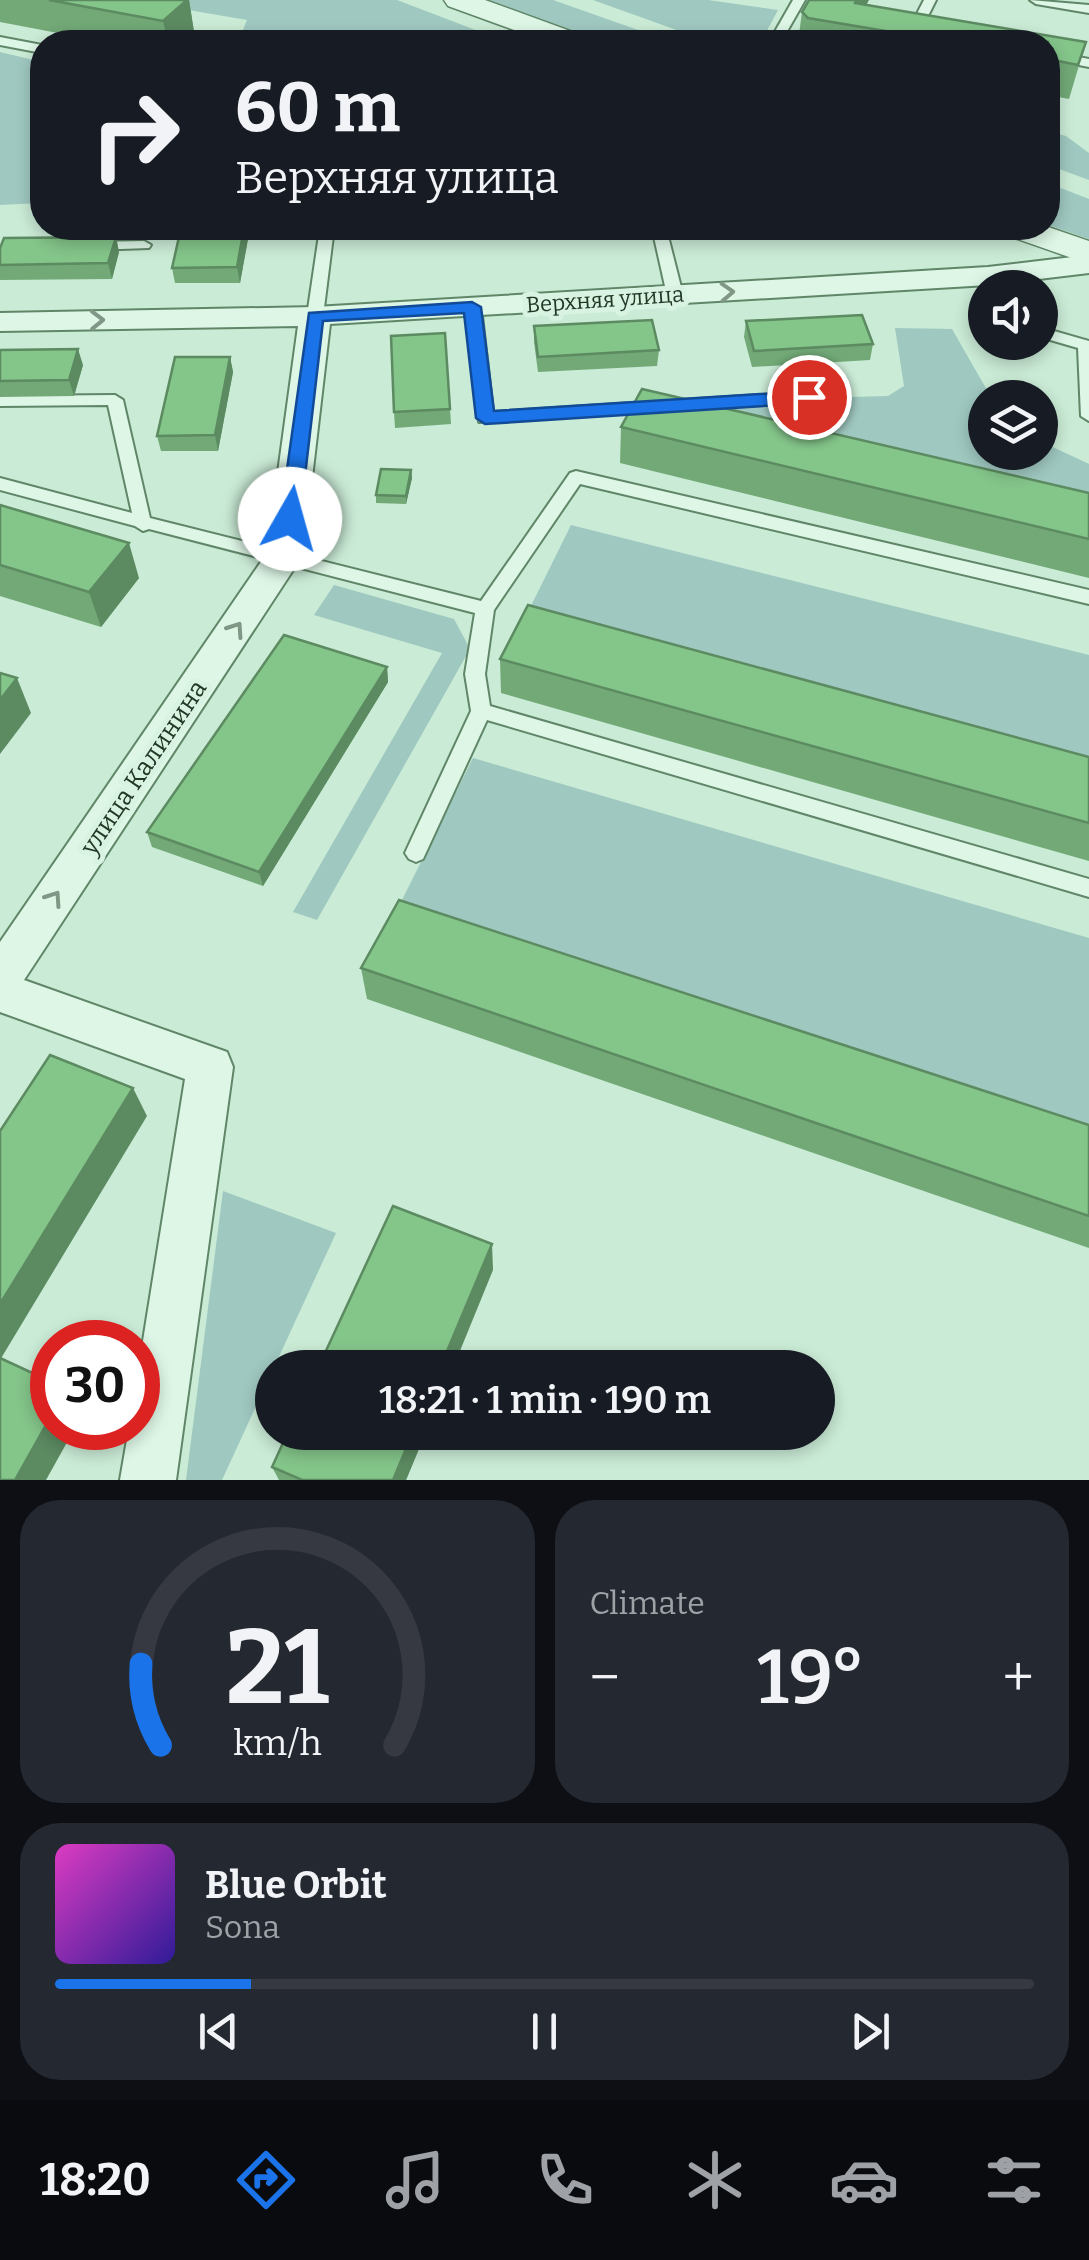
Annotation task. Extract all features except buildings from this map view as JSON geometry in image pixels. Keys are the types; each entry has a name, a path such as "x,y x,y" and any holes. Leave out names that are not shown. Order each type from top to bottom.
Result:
{"street":[{"path":"458,0 540,30"},
{"path":"1052,240 1089,253"},
{"name":"Верхняя улица","path":"1056,270 1089,264"},
{"name":"Верхняя улица","path":"0,322 315,316 968,283"},
{"path":"285,555 315,316"},
{"name":"улица Калинина","path":"0,979 285,555"},
{"path":"0,992 210,1067 148,1480"}],"lane":[{"path":"782,30 800,0"},
{"path":"915,30 930,0"},
{"path":"1036,0 1089,9"},
{"path":"0,40 30,46"},
{"path":"1060,58 1089,62"},
{"path":"315,316 326,240"},
{"path":"661,240 675,295"},
{"path":"72,246 144,245"},
{"path":"472,307 485,418 809,397"},
{"path":"1058,337 1088,346 1089,416"},
{"path":"0,401 115,400 144,524"},
{"path":"416,853 481,711 475,674 485,609 576,477 1089,597"},
{"path":"0,484 485,609"},
{"path":"481,711 1089,888"}],"shaded area":[{"path":"130,0 397,0 476,30 243,30 247,20"},
{"path":"487,0 553,0 638,30 572,30"},
{"path":"593,0 708,0 778,10 767,30 677,30"},
{"path":"0,52 30,59 30,204 0,205"},
{"path":"1060,134 1089,153 1089,180 1060,169"},
{"path":"1060,188 1089,199 1089,239 1060,229"},
{"path":"895,328 952,329 981,380 968,380 968,470 1058,470 1058,449 1089,464 1089,521 667,402 888,396 904,386"},
{"path":"571,525 1089,655 1089,766 525,618"},
{"path":"334,585 454,619 470,649 317,920 293,912 442,653 314,615"},
{"path":"473,758 1089,938 1089,1136 395,914"},
{"path":"223,1191 336,1233 282,1350 255,1350 255,1408 222,1480 186,1480"}],"route":[{"path":"290,519 315,316 472,307 485,418 809,397"}]}
